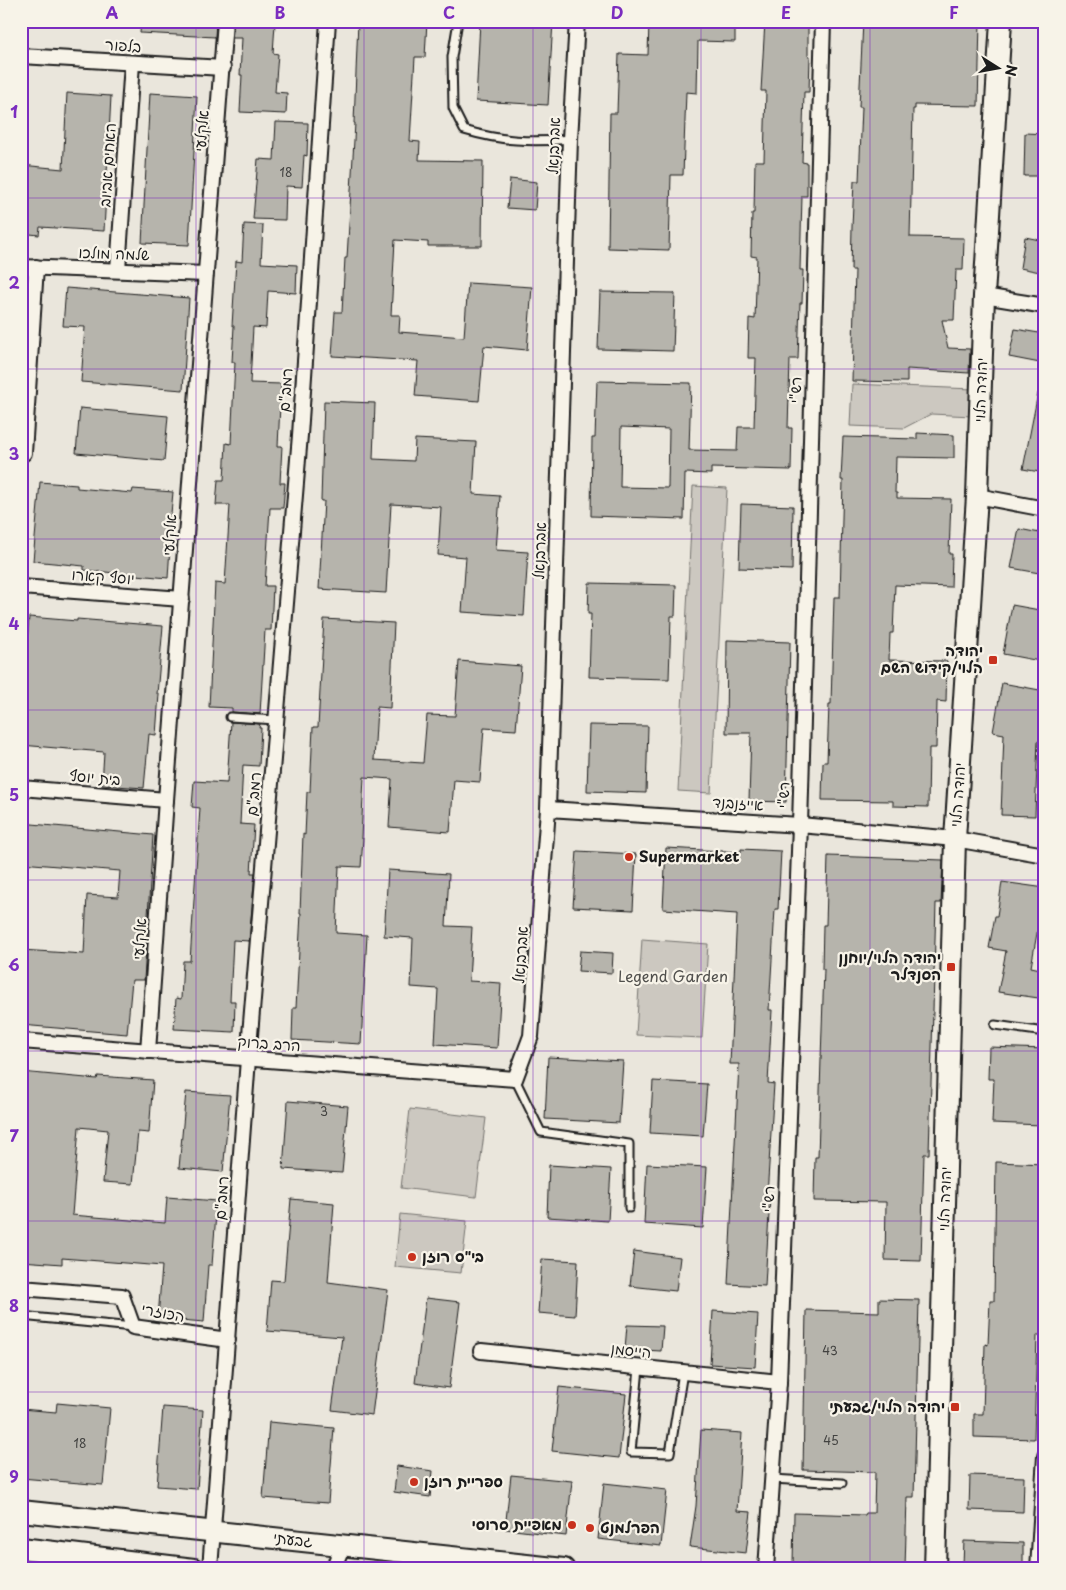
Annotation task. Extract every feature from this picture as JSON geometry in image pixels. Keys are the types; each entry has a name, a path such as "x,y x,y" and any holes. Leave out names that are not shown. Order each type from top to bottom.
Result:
{"street":[{"name":"אלקלעי","path":"148,1051 223,68 225,21"},
{"name":"רמב\"ם","path":"210,1569 248,1058 300,435 328,21"},
{"name":"אברבנאל","path":"515,1079 531,1036 548,809 570,139 577,21"},
{"name":"רש\"י","path":"766,1569 779,1382 800,824 823,21"},
{"name":"יהודה הלוי","path":"935,1569 955,839 977,496 984,296 1001,21"},
{"name":"בלפור","path":"21,56 223,68"},
{"name":"האחים אביוב","path":"118,270 132,62"},
{"name":"שלמה מולכו","path":"21,267 206,274"},
{"path":"24,453 36,267"},
{"path":"984,296 1045,306"},
{"path":"977,496 1045,509"},
{"name":"יוסף קארו","path":"21,587 182,599"},
{"name":"בית יוסף","path":"21,788 166,800"},
{"name":"אייזנבנד","path":"548,809 800,824 955,839 1045,855"},
{"name":"הרב ברוק","path":"21,1041 515,1079"},
{"name":"הכוזרי","path":"21,1288 122,1296 133,1327 228,1340"},
{"name":"הייסמן","path":"481,1351 779,1382"},
{"path":"1038,1569 1045,1456"},
{"name":"גבעתי","path":"21,1511 564,1569"},
{"path":"333,1569 343,1545"},
{"path":"343,1545 345,1569"},
{"path":"21,1548 194,1569"}],"lane":[{"path":"458,21 452,57 453,108 464,130 489,137 539,142 570,139"},
{"path":"230,717 276,720"},
{"path":"995,1025 1045,1032"},
{"path":"515,1079 541,1132 629,1144 629,1208"},
{"path":"21,1316 133,1327"},
{"path":"639,1368 632,1452 670,1453 683,1372"},
{"path":"772,1479 842,1483"}],"green space":[{"path":"852,384 973,389 972,416 931,414 904,428 850,426"},
{"path":"693,486 727,488 711,793 678,791"},
{"name":"Legend Garden","path":"642,939 708,944 702,1038 636,1035"},
{"path":"410,1109 486,1118 476,1197 401,1188"},
{"path":"400,1214 467,1221 461,1273 395,1267"}],"building":[{"path":"141,21 216,21 215,37 140,33"},
{"path":"358,21 427,21 425,57 415,57 410,141 420,142 419,160 483,161 482,246 428,246 428,242 395,240 391,315 400,315 399,332 464,337 468,283 532,287 527,350 484,346 479,401 415,396 418,361 332,356 335,312 342,312 345,258 347,258 355,123"},
{"path":"480,21 553,21 548,105 476,101"},
{"path":"649,21 735,21 735,42 698,41 697,93 686,92 683,175 671,175 669,250 608,248 610,113 617,113 619,54 648,55"},
{"path":"765,21 808,21 808,56 810,56 809,92 804,92 802,162 807,163 807,196 802,196 800,270 803,270 798,359 790,359 788,428 792,428 791,470 711,468 711,474 685,473 684,519 591,516 592,438 595,438 597,381 691,383 689,450 737,451 738,427 754,427 756,358 748,358 749,318 755,319 757,257 751,256 755,161 764,161 766,91 761,91","holes":["621,427 669,429 668,488 620,487"]},
{"path":"863,21 980,21 978,106 915,105 915,109 913,109 910,237 964,238 963,270 956,270 954,320 942,320 948,348 970,349 969,373 907,369 907,382 852,381 855,270 851,270 852,227 854,181 859,181 862,107 859,107"},
{"path":"234,22 275,24 273,53 278,54 275,92 287,93 286,114 240,112 242,38 232,38"},
{"path":"67,93 111,96 104,231 40,227 39,235 21,233 21,165 63,169"},
{"path":"150,93 197,96 189,245 142,243"},
{"path":"276,122 308,123 307,156 304,155 302,187 286,186 285,220 253,219 258,159 274,160"},
{"path":"1025,133 1045,134 1045,176 1024,176"},
{"path":"510,179 537,182 535,210 507,208"},
{"path":"244,224 263,225 261,263 297,265 296,293 268,291 266,328 253,327 250,383 281,384 278,446 282,446 280,483 285,483 283,508 270,508 265,586 273,586 271,630 265,630 260,714 232,712 232,708 209,707 215,583 225,584 230,505 216,505 218,480 224,480 226,443 231,444 235,362 232,362 234,326 232,326 236,261 242,262"},
{"path":"1025,237 1045,241 1045,273 1020,268"},
{"path":"66,288 189,298 183,390 81,382 85,327 63,326"},
{"path":"600,292 675,293 673,351 598,349"},
{"path":"1015,329 1045,334 1045,364 1009,357"},
{"path":"1038,393 1045,393 1045,473 1023,469"},
{"path":"324,401 375,403 373,459 414,461 415,439 476,442 473,494 500,496 496,550 528,552 524,616 462,612 466,557 438,555 441,507 391,504 386,593 319,589 324,501 321,501"},
{"path":"80,408 168,416 164,461 76,453"},
{"path":"917,433 954,435 954,458 896,457 895,493 897,493 897,498 951,499 949,554 952,554 951,587 895,585 893,633 890,633 889,660 947,661 946,702 937,701 936,748 929,748 928,807 893,806 893,801 822,800 823,762 827,762 829,704 831,704 834,597 840,597 843,437 917,439"},
{"path":"40,482 77,485 77,488 132,493 133,489 173,492 168,546 170,547 168,578 84,570 84,566 33,561"},
{"path":"741,504 793,506 792,570 739,568"},
{"path":"1019,529 1045,534 1045,574 1011,568"},
{"path":"589,583 676,585 675,616 671,616 669,679 589,677 591,614 588,614"},
{"path":"1012,605 1045,611 1045,662 1003,654"},
{"path":"29,617 163,626 157,694 159,694 156,735 149,734 144,788 102,785 104,752 21,745 21,689 22,679 24,680"},
{"path":"324,619 394,623 390,708 377,707 374,760 423,763 427,715 455,716 459,661 521,666 516,730 484,728 480,782 454,780 450,832 389,827 392,779 364,777 361,867 339,866 336,933 367,935 361,1044 292,1040 293,1008 296,1008 303,834 305,835 307,792 310,792 313,727 318,727"},
{"path":"727,640 790,642 786,802 749,801 751,733 726,733"},
{"path":"1002,683 1045,691 1045,742 1038,741 1035,816 1001,815 1004,734 993,732"},
{"path":"231,722 260,724 259,728 261,728 259,766 243,765 240,824 254,825 251,873 255,873 249,941 233,940 230,1001 235,1001 234,1032 174,1029 176,998 181,999 183,961 190,961 200,808 192,807 194,781 227,783"},
{"path":"589,725 648,726 646,793 587,791"},
{"path":"21,823 153,835 144,980 132,980 127,1034 21,1025 21,950 84,954 87,895 118,897 120,871 21,863"},
{"path":"666,848 741,852 741,849 781,851 778,909 775,909 769,1010 772,1010 768,1083 774,1084 767,1196 770,1196 765,1286 728,1284 739,1064 730,1064 737,914 663,909"},
{"path":"577,851 636,854 633,910 573,907"},
{"path":"828,856 943,860 941,903 936,903 929,1154 924,1154 921,1261 885,1260 886,1202 814,1201 815,1157 818,1157 824,969 822,969 823,925 826,925"},
{"path":"388,870 449,874 446,926 472,927 469,981 501,983 497,1048 435,1044 438,989 411,987 413,938 384,936"},
{"path":"1002,882 1045,888 1031,967 1045,970 1045,999 998,992 1006,951 989,948 995,916 997,916"},
{"path":"580,951 613,953 612,973 578,971"},
{"path":"989,1047 1045,1049 1042,1125 992,1123 994,1079 988,1079"},
{"path":"548,1057 623,1061 619,1123 545,1119"},
{"path":"21,1072 97,1079 98,1076 153,1080 149,1133 138,1132 133,1184 103,1182 108,1130 79,1127 72,1215 165,1223 167,1197 217,1201 212,1265 208,1265 204,1322 158,1318 162,1266 62,1258 62,1264 21,1261"},
{"path":"653,1081 707,1084 703,1136 650,1133"},
{"path":"186,1092 230,1095 223,1172 179,1168"},
{"path":"288,1101 348,1106 342,1173 283,1169"},
{"path":"996,1162 1045,1164 1044,1335 1037,1335 1034,1439 974,1437 974,1414 983,1414 985,1344 988,1345 990,1301 994,1301"},
{"path":"647,1164 707,1167 703,1228 644,1224"},
{"path":"549,1165 611,1169 608,1221 547,1217"},
{"path":"291,1199 334,1203 328,1282 388,1290 372,1415 332,1410 342,1337 267,1331 271,1280 284,1281"},
{"path":"634,1251 680,1257 676,1291 630,1286"},
{"path":"542,1259 578,1261 575,1316 538,1313"},
{"path":"426,1298 460,1302 449,1388 415,1383"},
{"path":"879,1299 919,1300 914,1497 907,1497 905,1569 864,1569 864,1565 793,1564 794,1513 865,1515 866,1513 874,1513 875,1472 803,1470 806,1310 879,1312"},
{"path":"713,1311 758,1314 755,1367 710,1364"},
{"path":"627,1325 663,1326 661,1351 625,1349"},
{"path":"559,1387 626,1394 619,1458 552,1451"},
{"path":"57,1403 110,1408 103,1485 21,1478 21,1409 56,1412"},
{"path":"163,1407 203,1410 197,1489 157,1486"},
{"path":"269,1422 334,1428 328,1503 263,1498"},
{"path":"701,1430 742,1433 737,1511 751,1512 746,1553 690,1547 696,1506"},
{"name":"ספריית רוזן","path":"397,1466 433,1471 430,1497 394,1492"},
{"path":"511,1475 572,1481 566,1536 505,1529"},
{"path":"970,1475 1024,1477 1023,1512 969,1510"},
{"path":"604,1483 667,1490 661,1546 598,1539"},
{"path":"964,1541 1023,1543 1023,1565 963,1564"}],"place":[{"name":"יהודה הלוי/קידוש השם","path":"993,660"},
{"name":"Supermarket","path":"629,857"},
{"name":"יהודה הלוי/יוחנן הסנדלר","path":"951,967"},
{"name":"בי\"ס רוזן","path":"412,1257"},
{"name":"יהודה הלוי/גבעתי","path":"955,1407"},
{"name":"ספריית רוזן","path":"414,1482"},
{"name":"מאפיית סרוסי","path":"572,1525"},
{"name":"הפרלמנט","path":"590,1528"}]}
